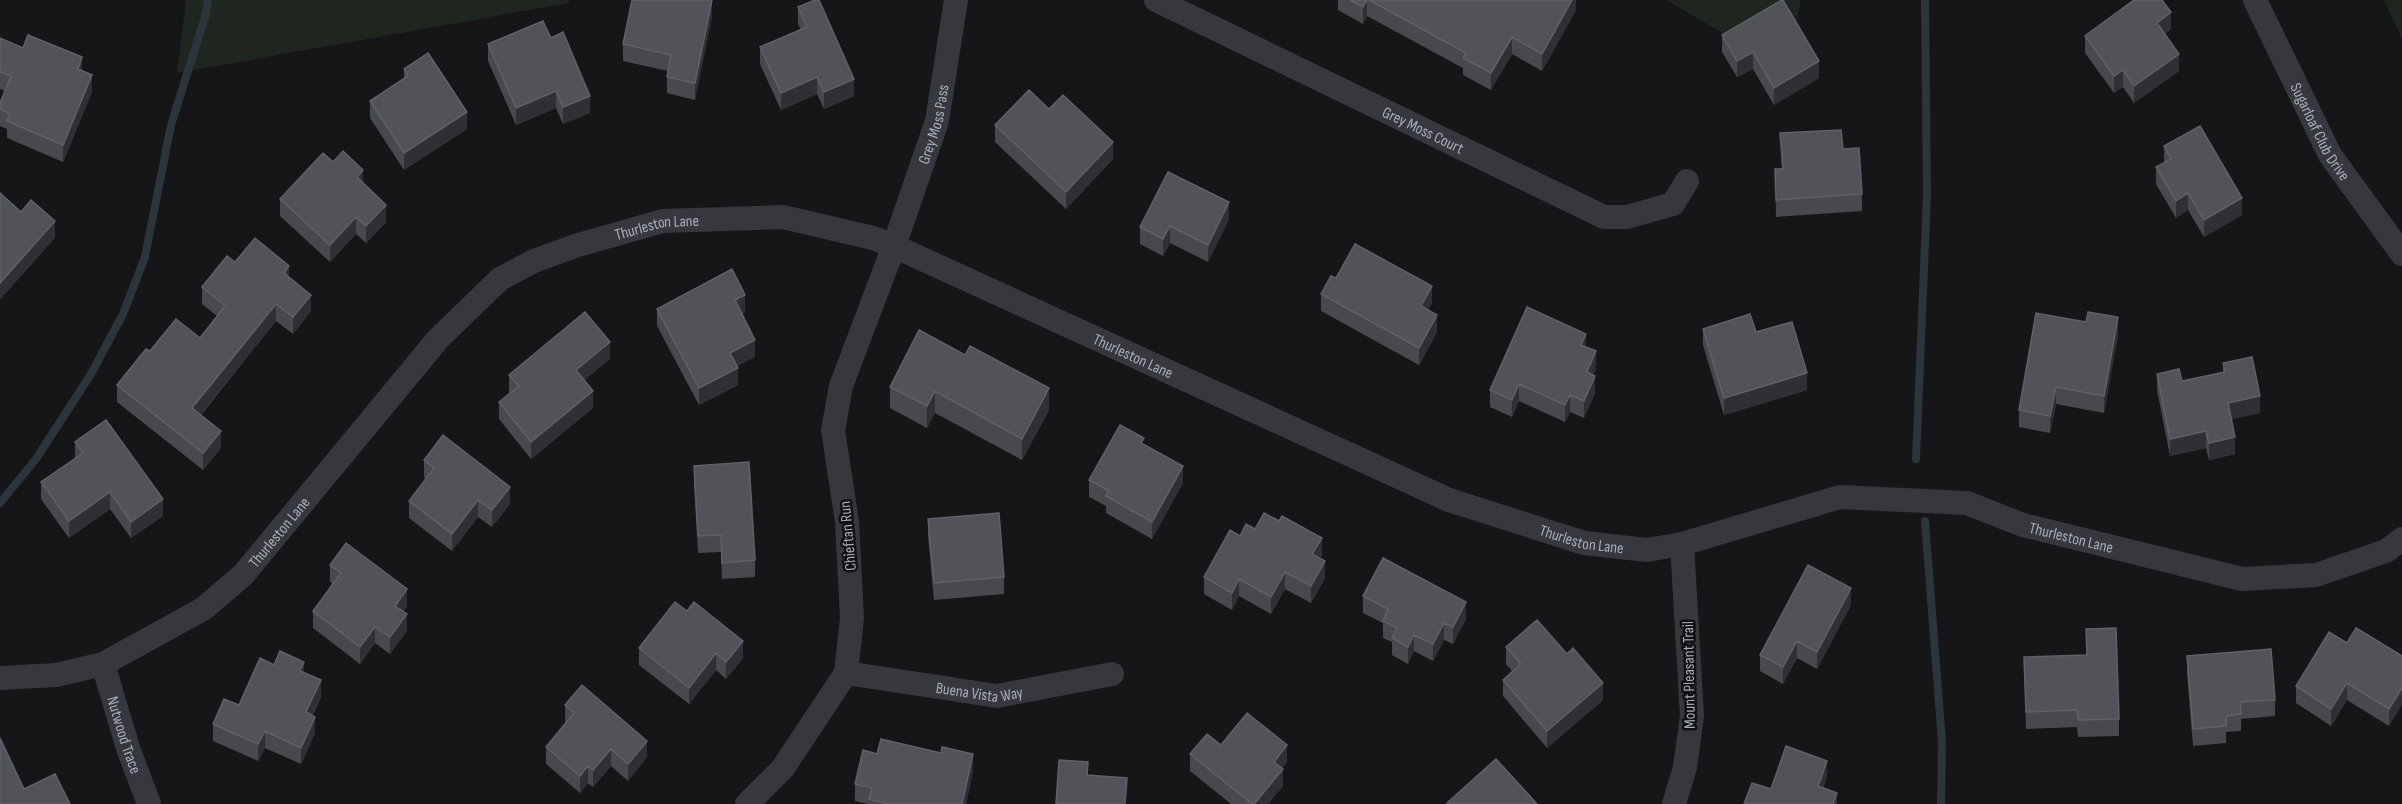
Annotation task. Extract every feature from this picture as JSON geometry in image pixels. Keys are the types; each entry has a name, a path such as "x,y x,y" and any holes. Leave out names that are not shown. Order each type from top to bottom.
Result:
{"street":[{"name":"Grey Moss Pass","path":"894,246 937,121 956,0"},
{"name":"Grey Moss Court","path":"1156,0 1604,217 1627,217 1672,204 1687,181"},
{"name":"Sugarloaf Club Drive","path":"2255,0 2330,154 2402,254"},
{"name":"Thurleston Lane","path":"0,678 56,675 103,664 203,609 243,575 438,339 500,279 534,261 578,245 663,221 783,217 873,238 1449,500 1584,543 1647,550 1682,544 1840,497 1967,503 2023,525 2242,579 2316,575 2386,551 2402,539"},
{"name":"Chieftan Run","path":"747,804 783,768 846,673 852,618 848,533 833,430 841,386 894,246"},
{"name":"Mount Pleasant Trail","path":"1674,804 1685,767 1692,716 1682,544"},
{"name":"Nutwood Trace","path":"103,664 128,748 149,804"},
{"name":"Buena Vista Way","path":"846,673 997,696 1112,674"}],"shaded area":[{"path":"186,0 569,0 569,3 177,73"},
{"path":"1666,0 1801,0 1786,70"},
{"path":"2384,0 2402,0 2402,39"}],"building":[{"path":"632,0 712,0 695,83 667,77 671,55 623,44"},
{"path":"819,0 854,79 824,92 817,77 781,93 760,47 807,27 798,7"},
{"path":"1350,0 1367,0 1363,7"},
{"path":"1369,0 1572,0 1542,54 1512,37 1491,73 1463,58 1466,53"},
{"path":"1782,0 1819,61 1774,88 1753,52 1737,61 1722,35"},
{"path":"2134,0 2162,0 2171,12 2157,23 2179,54 2134,86 2123,70 2114,76 2085,36"},
{"path":"543,21 551,38 563,32 590,96 563,107 556,91 516,108 488,44"},
{"path":"28,35 82,57 78,69 92,75 63,145 7,121 10,114 0,109 0,103 11,76 0,72 0,38 23,48"},
{"path":"428,53 467,112 404,153 370,101 408,76 404,69"},
{"path":"1029,90 1049,109 1063,95 1113,142 1066,192 995,125"},
{"path":"2200,126 2242,198 2204,220 2188,193 2176,201 2156,167 2171,159 2164,146"},
{"path":"1841,130 1843,149 1859,148 1862,194 1776,200 1775,169 1783,169 1780,133"},
{"path":"343,151 363,170 357,177 386,205 366,226 356,217 330,245 280,199 323,153 333,162"},
{"path":"1168,172 1229,202 1208,245 1170,226 1163,239 1140,227"},
{"path":"0,193 21,212 31,200 55,221 0,283"},
{"path":"255,238 289,266 284,273 311,295 293,317 276,304 192,408 221,431 203,453 117,385 146,349 150,351 176,319 200,338 225,306 202,287 227,256 235,262"},
{"path":"1355,244 1432,286 1421,306 1437,315 1419,348 1321,294 1331,276 1336,278"},
{"path":"732,269 745,295 735,300 755,340 730,353 738,368 699,388 657,309"},
{"path":"1527,307 1586,334 1581,345 1596,351 1587,372 1595,376 1584,401 1570,395 1565,405 1519,384 1512,400 1490,390"},
{"path":"585,312 610,342 576,370 593,391 531,442 499,402 519,386 509,375"},
{"path":"2088,312 2118,317 2104,396 2056,387 2050,416 2019,410 2036,313 2086,322"},
{"path":"1750,314 1756,332 1792,322 1807,373 1724,398 1703,329"},
{"path":"919,330 965,355 970,346 1049,388 1022,439 935,391 927,406 890,387"},
{"path":"2252,357 2260,396 2228,403 2235,437 2209,443 2206,431 2170,439 2157,374 2179,369 2182,381 2225,372 2223,363"},
{"path":"106,420 163,499 131,522 110,492 69,521 41,482 83,453 75,442"},
{"path":"1120,425 1144,438 1141,443 1183,466 1152,522 1106,496 1109,491 1089,480"},
{"path":"443,435 510,487 492,510 478,500 452,534 409,501 434,468 424,460"},
{"path":"749,462 755,560 722,563 721,535 698,536 694,466"},
{"path":"999,513 1004,577 934,583 928,519"},
{"path":"1264,513 1279,521 1282,516 1322,538 1312,554 1325,561 1311,586 1285,572 1271,597 1239,579 1232,593 1204,577 1230,530 1240,536 1246,524 1255,529"},
{"path":"346,543 407,589 395,606 407,614 390,637 375,627 360,647 313,611 341,573 330,565"},
{"path":"1383,558 1466,602 1453,627 1444,623 1433,644 1414,635 1408,647 1392,638 1397,628 1383,621 1388,609 1363,596"},
{"path":"1808,565 1851,588 1817,652 1797,641 1783,667 1760,655"},
{"path":"675,602 687,611 694,602 743,641 726,662 716,653 689,688 639,648"},
{"path":"1537,620 1567,654 1573,648 1603,683 1547,731 1503,680 1521,664 1506,647"},
{"path":"2116,628 2119,719 2078,720 2077,710 2026,712 2024,657 2087,655 2086,629"},
{"path":"2356,628 2402,656 2402,688 2389,709 2347,683 2331,709 2296,686 2329,632 2347,643"},
{"path":"2271,649 2275,700 2240,702 2241,714 2226,716 2226,726 2193,729 2187,656"},
{"path":"280,651 304,662 300,671 321,680 306,712 315,717 301,748 265,731 258,744 213,724 224,699 239,705 260,658 274,665"},
{"path":"582,685 647,741 628,764 611,749 593,770 588,766 580,776 546,747 574,713 565,705"},
{"path":"1247,713 1287,745 1274,762 1283,769 1254,804 1190,754 1207,734 1221,745"},
{"path":"0,738 24,789 55,774 70,804 0,804"},
{"path":"881,739 941,753 942,747 973,754 962,804 889,804 869,799 872,788 855,784 863,750 877,754"},
{"path":"1786,746 1827,761 1818,786 1837,793 1833,804 1744,804 1752,783 1771,789"},
{"path":"1496,759 1537,804 1447,803"},
{"path":"1059,760 1088,762 1087,775 1127,778 1125,804 1056,804"}],"waterway":[{"path":"0,503 36,459 91,374 123,314 145,257 171,125 206,14 208,0"},
{"path":"1916,459 1927,194 1925,0"},
{"path":"1925,521 1942,742 1941,804"}]}
